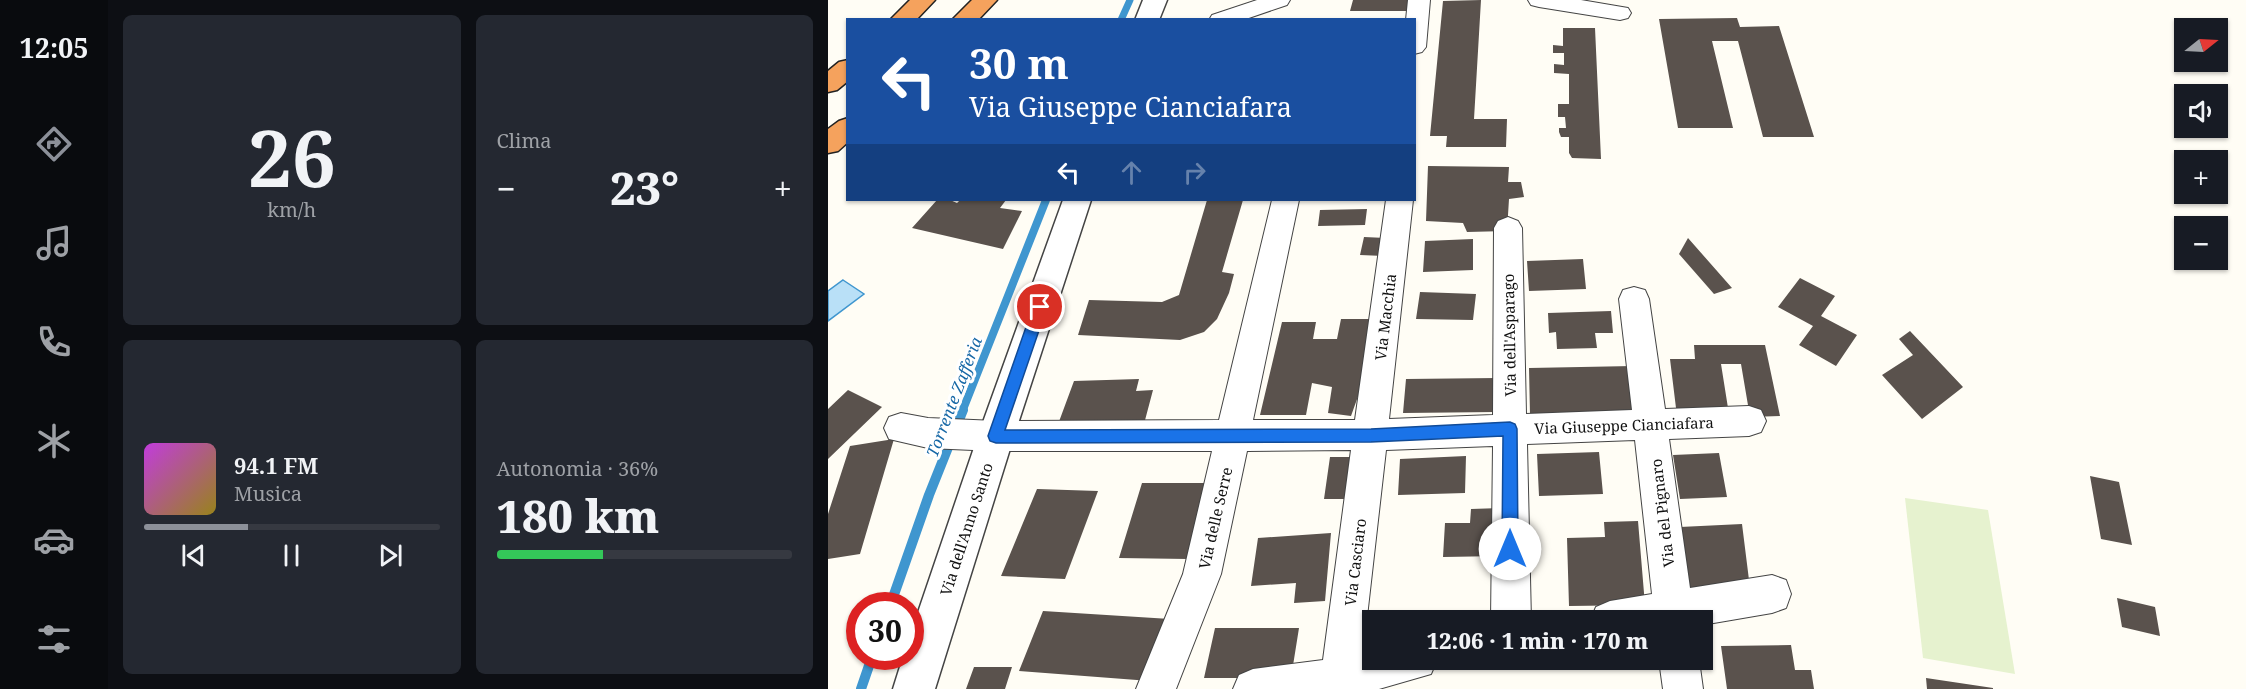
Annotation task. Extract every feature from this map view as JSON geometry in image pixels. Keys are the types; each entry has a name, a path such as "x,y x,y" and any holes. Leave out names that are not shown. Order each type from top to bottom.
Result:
{"highway":[{"path":"904,18 923,0"},
{"path":"966,18 985,0"},
{"path":"828,84 846,70"},
{"path":"828,144 846,130"}],"street":[{"path":"1148,18 1155,0"},
{"path":"1226,18 1279,0"},
{"path":"1416,28 1419,0"},
{"path":"1539,0 1620,13"},
{"name":"Via dell'Anno Santo","path":"914,689 989,436 1077,201"},
{"name":"Via delle Serre","path":"1156,689 1202,574 1235,434 1285,201"},
{"name":"Via Macchia","path":"1371,435 1399,201"},
{"name":"Via dell'Asparago","path":"1508,228 1510,610"},
{"name":"Via del Pignaro","path":"1634,299 1652,425 1673,610"},
{"name":"Via Giuseppe Cianciafara","path":"914,430 989,436 1371,435 1749,421"},
{"name":"Via Casciaro","path":"1339,683 1371,435"},
{"path":"1697,610 1772,594"},
{"path":"1253,689 1339,683 1383,670"},
{"path":"1680,670 1683,689"}],"green space":[{"path":"1905,498 1988,510 2015,674 1923,658"}],"water":[{"path":"843,280 864,294 828,321 828,291"}],"building":[{"path":"1353,0 1414,0 1412,11 1350,11"},
{"path":"1481,0 1474,119 1507,119 1506,147 1446,147 1447,136 1430,136 1443,1"},
{"path":"1737,18 1740,27 1779,26 1814,137 1763,137 1738,41 1712,41 1733,128 1678,128 1659,19"},
{"path":"1563,28 1595,28 1601,159 1572,158 1569,153 1569,137 1561,137 1559,132 1559,128 1566,128 1565,117 1558,117 1558,104 1569,104 1569,74 1554,73 1554,64 1564,65 1564,53 1553,53 1553,45 1563,46"},
{"path":"1428,166 1509,167 1508,182 1521,182 1524,197 1509,199 1507,231 1467,232 1463,223 1426,221"},
{"path":"936,201 957,203 959,201 1005,201 1000,208 1022,211 1003,249 912,228"},
{"path":"1207,201 1243,201 1222,272 1234,274 1229,293 1217,319 1204,332 1180,340 1078,335 1089,300 1162,302 1179,295"},
{"path":"1367,209 1365,225 1318,226 1320,210"},
{"path":"1364,237 1386,238 1384,256 1360,255"},
{"path":"1688,238 1732,288 1714,294 1679,254"},
{"path":"1473,239 1473,270 1423,272 1425,241"},
{"path":"1583,259 1586,289 1529,291 1527,261"},
{"path":"1800,278 1835,296 1821,316 1857,335 1836,366 1799,345 1813,326 1778,307"},
{"path":"1420,292 1476,294 1473,320 1416,319"},
{"path":"1611,311 1613,333 1595,333 1597,348 1557,349 1556,332 1549,333 1548,313"},
{"path":"1341,319 1376,319 1371,360 1351,416 1328,413 1332,387 1312,383 1306,415 1260,415 1282,322 1316,322 1313,339 1337,339"},
{"path":"1910,331 1963,387 1922,419 1882,375 1913,355 1899,339"},
{"path":"1694,345 1765,345 1780,416 1750,417 1741,364 1721,364 1728,408 1676,408 1670,359 1695,359"},
{"path":"1633,366 1638,413 1530,415 1529,368"},
{"path":"1497,378 1496,412 1403,413 1406,379"},
{"path":"1139,379 1136,391 1153,390 1144,424 1057,427 1074,381"},
{"path":"848,390 882,407 828,459 828,409"},
{"path":"894,439 860,554 828,559 828,514 850,446"},
{"path":"1599,452 1603,494 1539,496 1537,454"},
{"path":"1719,453 1727,497 1680,499 1673,455"},
{"path":"1466,456 1465,493 1398,495 1400,459"},
{"path":"1330,457 1358,457 1353,499 1324,499"},
{"path":"2090,476 2119,482 2132,545 2101,539"},
{"path":"1142,483 1208,483 1188,559 1119,558"},
{"path":"1037,489 1098,491 1065,579 1001,576"},
{"path":"1501,508 1501,556 1443,557 1445,523 1470,523 1471,509"},
{"path":"1638,521 1645,605 1569,606 1567,538 1605,537 1604,522"},
{"path":"1742,524 1750,588 1690,604 1680,527"},
{"path":"1331,533 1325,601 1294,603 1296,583 1251,586 1258,538"},
{"path":"2117,598 2155,607 2160,636 2122,627"},
{"path":"1043,611 1170,619 1150,681 1019,671"},
{"path":"1215,628 1299,628 1291,678 1204,678"},
{"path":"1791,645 1795,670 1811,670 1814,689 1727,689 1721,646"},
{"path":"974,667 1012,667 1005,689 966,689"},
{"path":"1926,678 1993,688 1993,689 1927,689"}],"waterway":[{"name":"Torrente Zafferia","path":"1122,18 1130,0"},
{"name":"Torrente Zafferia","path":"962,412 1046,201"},
{"name":"Torrente Zafferia","path":"895,592 929,495 963,410"},
{"name":"Torrente Zafferia","path":"861,689 868,670"}],"route":[{"path":"1040,307 996,436 1371,435 1510,429 1510,549"}]}
